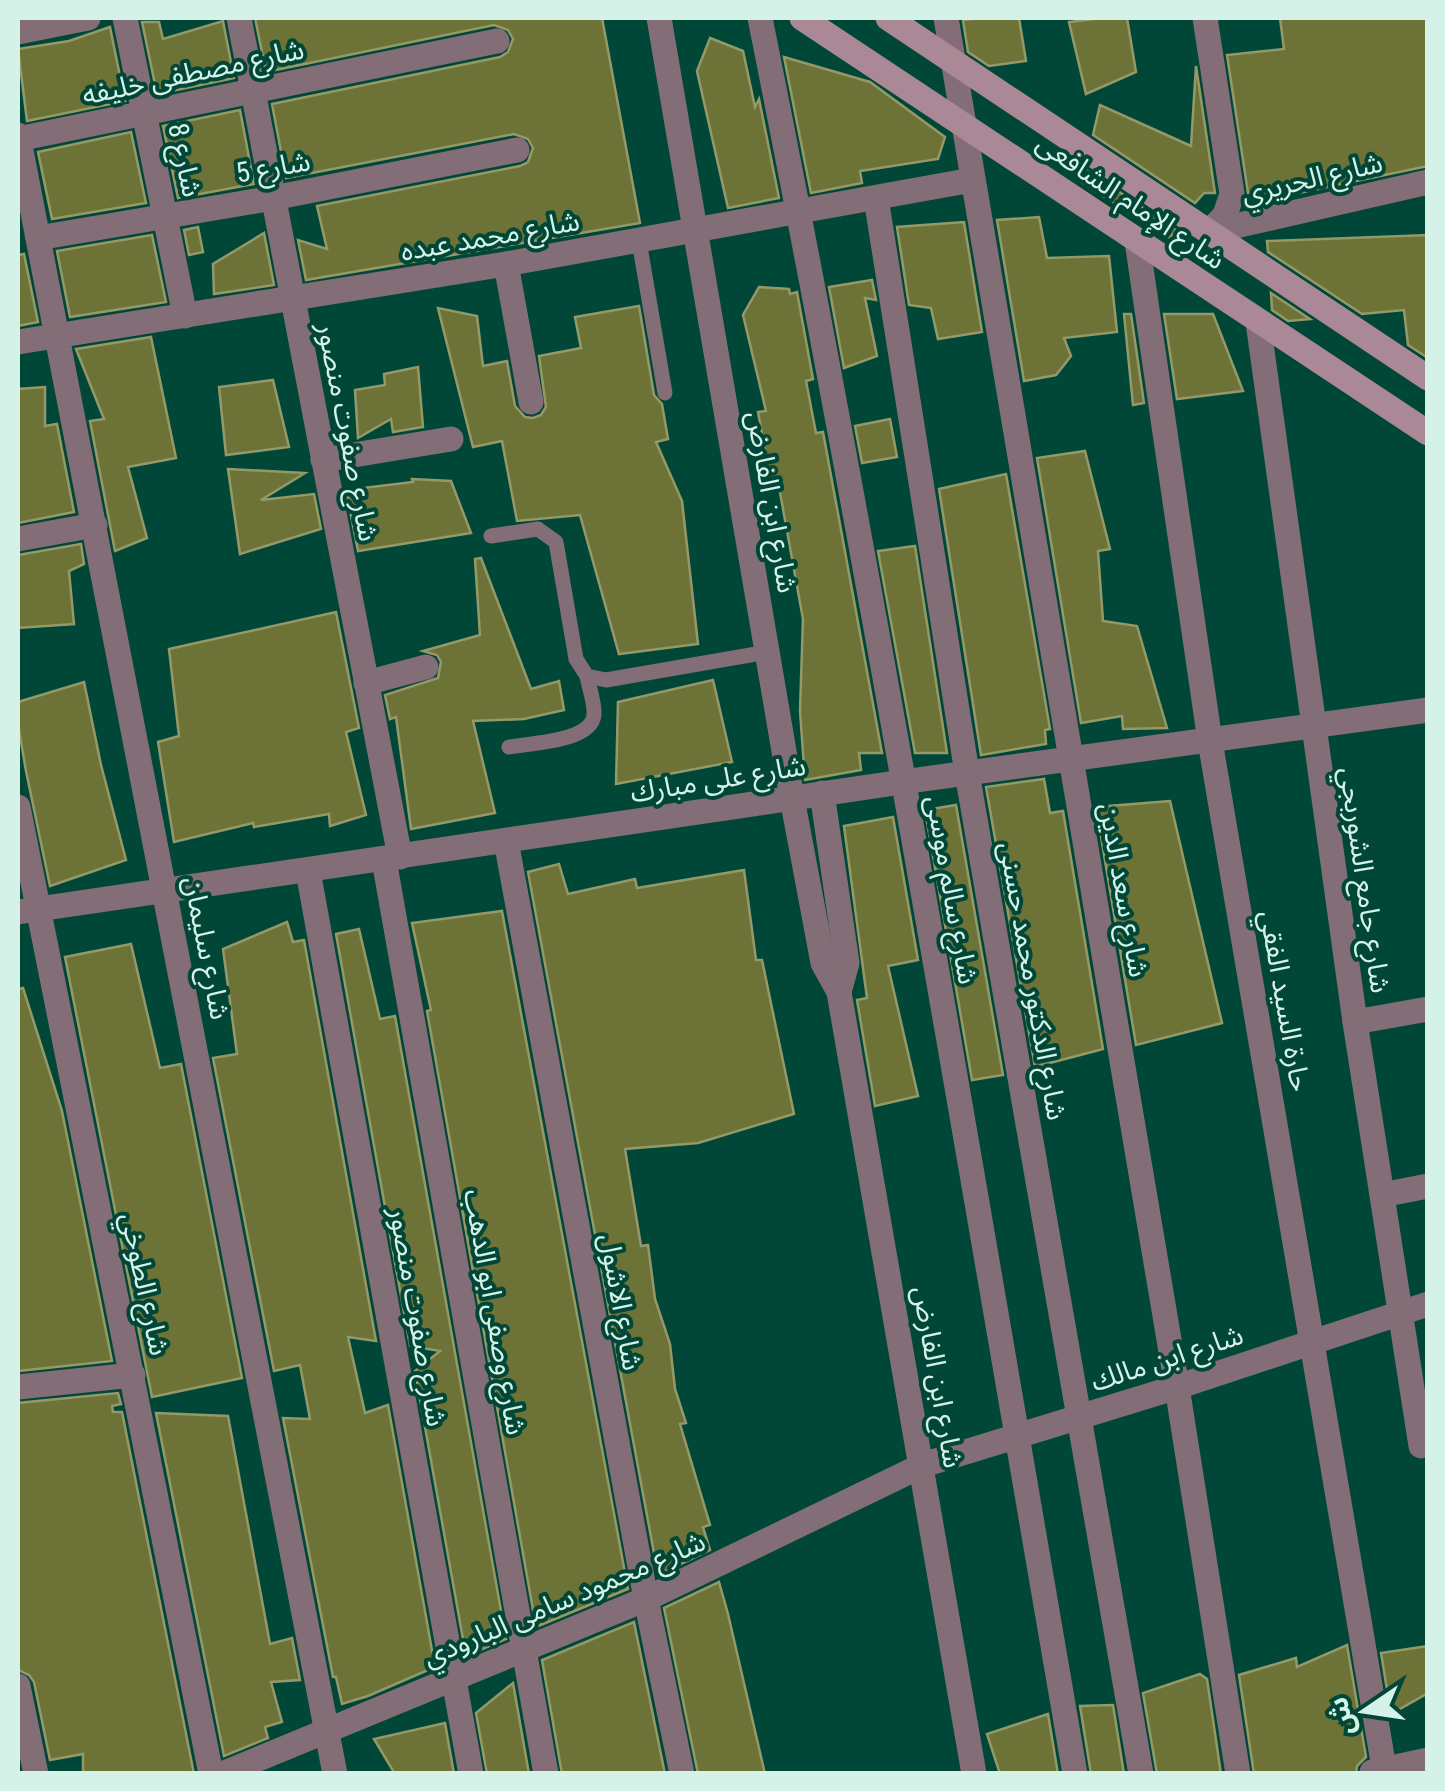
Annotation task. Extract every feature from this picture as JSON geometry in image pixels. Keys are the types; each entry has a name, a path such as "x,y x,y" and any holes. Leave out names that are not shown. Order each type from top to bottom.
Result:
{"main road":[{"name":"شارع الإمام الشافعى","path":"802,18 1428,433"},
{"name":"شارع الإمام الشافعى","path":"888,18 1428,378"}],"street":[{"path":"18,32 88,18"},
{"name":"شارع 8","path":"125,18 185,316"},
{"name":"شارع صفوت منصور","path":"239,18 366,683 392,859"},
{"name":"شارع ابن الفارض","path":"658,18 792,798 824,962 839,992 974,1774"},
{"name":"شارع سالم موسى","path":"760,18 902,782 1075,1774"},
{"name":"شارع سعد الدين","path":"946,18 1177,1387 1238,1774"},
{"path":"1204,18 1232,194 1225,215 1209,232"},
{"name":"شارع مصطفى خليفه","path":"18,137 497,41"},
{"name":"شارع سليمان","path":"18,137 335,1774"},
{"name":"شارع 5","path":"38,238 273,198 517,150"},
{"name":"شارع محمد عبده","path":"18,342 292,301 972,180"},
{"name":"شارع الحريري","path":"1209,232 1428,182"},
{"name":"شارع الدكتور محمد حسنى","path":"876,198 967,773 1141,1774"},
{"name":"حارة السيد الفقي","path":"1137,241 1210,740 1314,1342 1378,1772"},
{"path":"506,264 531,402"},
{"name":"شارع جامع الشوربجي","path":"1258,322 1355,1022 1421,1446"},
{"path":"323,460 451,439"},
{"path":"18,539 94,525"},
{"path":"366,683 426,667"},
{"name":"شارع على مبارك","path":"27,910 822,793 1428,710"},
{"name":"شارع ابن الفارض","path":"822,793 847,963 839,992"},
{"name":"شارع الطوخي","path":"18,807 27,910 133,1375 211,1774"},
{"name":"شارع الاشول","path":"506,841 682,1774"},
{"name":"شارع وصفى ابو الدهب","path":"392,859 546,1774"},
{"name":"شارع صفوت منصور","path":"308,871 471,1774"},
{"path":"1355,1022 1428,1009"},
{"path":"1382,1195 1428,1186"},
{"name":"شارع ابن مالك","path":"923,1466 1428,1304"},
{"path":"18,1387 133,1375"},
{"name":"شارع محمود سامى البارودي","path":"222,1774 646,1599 923,1466"},
{"path":"18,1686 36,1774"},
{"path":"1378,1772 1428,1760"}],"lane":[{"path":"639,241 665,393"},
{"path":"491,536 538,529 556,542 576,658 587,676 594,713 587,729 574,736 509,747"},
{"path":"587,676 606,680 767,652"}],"building":[{"path":"255,18 602,18 640,223 306,280 298,240 327,249 317,206 520,166 528,162 533,148 528,139 514,134 286,178 272,104 500,57 508,52 513,39 508,30 494,25 266,72"},
{"path":"1019,18 1026,61 989,66 968,52 963,20"},
{"path":"1127,18 1136,72 1086,94 1069,22"},
{"path":"1280,18 1428,18 1428,166 1299,193 1248,193 1227,55 1284,49"},
{"path":"223,21 234,78 157,94 142,22 159,22 163,39"},
{"path":"110,27 125,101 27,121 18,49 69,41"},
{"path":"710,38 743,51 755,107 759,99 779,198 728,208 697,71"},
{"path":"784,57 870,82 945,137 938,159 860,171 862,183 811,193"},
{"path":"1196,66 1215,193 1204,193 1195,203 1093,135 1100,105 1191,146"},
{"path":"240,110 254,184 178,198 163,126"},
{"path":"131,132 146,203 52,219 38,152"},
{"path":"1085,169 1176,230 1170,238 1081,182"},
{"path":"1039,217 1047,258 1109,256 1117,332 1064,338 1071,356 1056,375 1024,381 997,220"},
{"path":"964,222 982,332 938,339 931,308 909,305 897,227"},
{"path":"198,227 203,252 189,255 184,230"},
{"path":"264,233 274,285 214,294 213,264"},
{"path":"152,235 166,302 70,317 57,251"},
{"path":"1428,235 1428,358 1408,345 1404,310 1362,314 1268,252 1267,241"},
{"path":"24,254 38,322 18,326 18,255"},
{"path":"872,280 876,300 865,298 877,356 844,368 829,287"},
{"path":"759,287 797,292 813,379 806,381 816,433 823,432 882,753 859,753 861,770 805,780 800,711 803,619 779,487 772,488 758,412 766,411 743,315"},
{"path":"1271,293 1310,319 1288,321 1272,310"},
{"path":"639,306 654,395 662,404 668,439 656,442 682,501 698,644 619,654 580,515 517,521 502,441 473,447 438,308 477,316 483,366 507,361 515,406 525,417 533,418 546,407 539,356 581,348 575,317"},
{"path":"1124,314 1131,314 1144,403 1133,405"},
{"path":"1164,314 1213,314 1243,391 1177,399"},
{"path":"151,337 176,458 128,467 147,538 115,551 90,421 104,419 76,349"},
{"path":"418,367 423,427 393,432 391,419 358,438 355,390 385,385 384,374"},
{"path":"273,380 289,447 226,455 219,387"},
{"path":"45,387 45,426 57,424 74,512 18,523 18,389"},
{"path":"890,419 897,457 862,463 855,426"},
{"path":"1085,451 1110,549 1098,551 1103,621 1137,626 1167,728 1123,729 1122,716 1081,723 1037,458"},
{"path":"228,469 305,473 261,500 314,494 321,529 240,554"},
{"path":"1006,474 1050,729 1045,730 1046,744 981,755 939,489"},
{"path":"412,479 451,481 471,533 358,551 346,490 413,482"},
{"path":"81,544 84,564 69,571 74,624 18,628 18,555"},
{"path":"915,546 947,753 915,753 878,551"},
{"path":"481,558 531,689 559,681 564,710 524,719 473,721 495,813 411,829 396,717 390,719 385,695 438,678 441,662 437,655 423,651 480,635 475,559"},
{"path":"336,612 359,728 346,732 366,815 330,826 329,814 254,827 253,823 174,842 158,742 179,736 169,649"},
{"path":"713,680 732,762 616,784 618,702"},
{"path":"84,682 126,860 50,886 26,771 18,702"},
{"path":"1044,779 1050,813 1063,811 1103,1049 1035,1067 986,787"},
{"path":"1170,801 1222,1023 1136,1045 1096,807"},
{"path":"956,805 1003,1075 972,1080 925,810"},
{"path":"893,817 918,960 888,966 918,1096 875,1106 857,1000 867,998 844,826"},
{"path":"559,864 568,894 635,879 637,888 744,870 756,960 762,960 794,1114 698,1143 625,1149 641,1246 648,1245 655,1299 670,1344 675,1389 686,1423 680,1424 710,1525 703,1527 710,1550 658,1575 528,872"},
{"path":"502,911 628,1589 536,1627 427,1011 431,1010 412,923"},
{"path":"287,922 293,942 304,940 376,1341 348,1337 365,1413 388,1405 435,1667 342,1704 333,1677 283,1418 310,1419 300,1365 274,1371 213,1058 237,1054 223,949"},
{"path":"359,929 380,1019 395,1016 506,1639 466,1656 415,1371 440,1351 410,1346 336,934"},
{"path":"131,944 160,1068 181,1064 242,1378 152,1397 65,957"},
{"path":"23,988 62,1111 112,1361 18,1371 18,989"},
{"path":"118,1393 121,1404 112,1406 113,1412 122,1412 194,1774 83,1774 83,1754 50,1760 34,1682 18,1670 18,1403"},
{"path":"156,1413 228,1416 270,1644 292,1638 300,1680 271,1682 282,1722 265,1727 268,1738 224,1756"},
{"path":"719,1582 765,1774 698,1774 664,1608"},
{"path":"634,1622 665,1774 562,1774 542,1660"},
{"path":"1347,1645 1366,1757 1357,1766 1356,1774 1254,1774 1239,1675 1296,1658 1297,1667"},
{"path":"1428,1646 1428,1693 1391,1714 1381,1653"},
{"path":"1200,1674 1207,1679 1221,1774 1157,1774 1143,1693"},
{"path":"513,1683 529,1774 487,1774 476,1713"},
{"path":"1113,1705 1124,1774 1091,1774 1080,1706"},
{"path":"1048,1714 1058,1774 1000,1774 987,1734"},
{"path":"445,1723 454,1774 395,1774 374,1739"}]}
